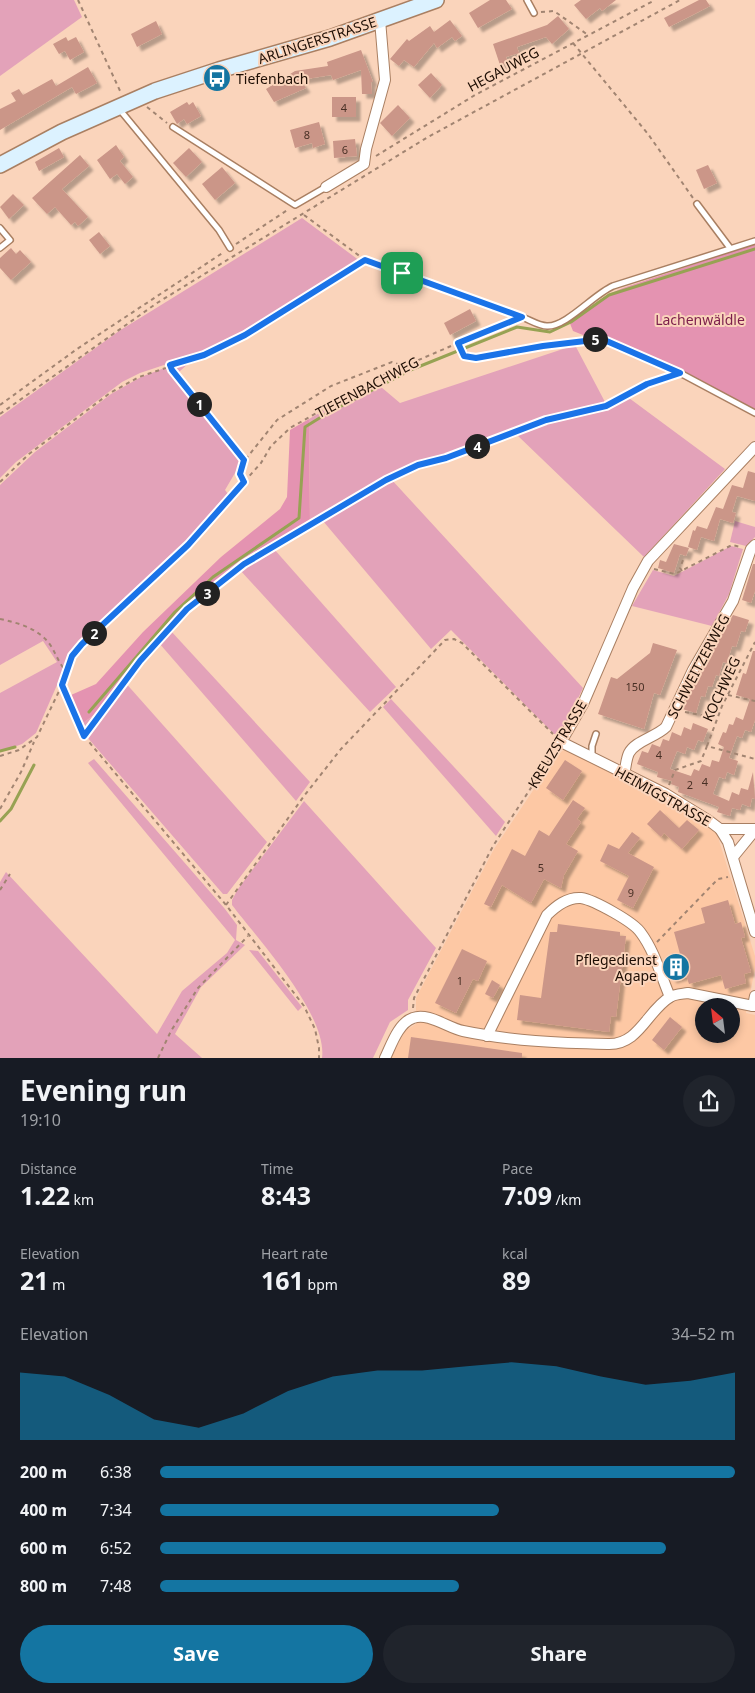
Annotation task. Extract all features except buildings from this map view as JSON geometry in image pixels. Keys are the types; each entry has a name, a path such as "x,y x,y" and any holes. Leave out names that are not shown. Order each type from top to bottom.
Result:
{"main road":[{"name":"ARLINGERSTRASSE","path":"0,165 62,132 128,102 177,84 330,38 436,0"}],"street":[{"path":"326,187 364,164 366,149 385,80 380,20"},
{"name":"KREUZSTRASSE","path":"561,742 583,704 624,617 645,566 755,447"},
{"name":"SCHWEITZERWEG","path":"624,774 629,753 666,727 689,678 733,601 753,547"},
{"name":"HEIMIGSTRASSE","path":"561,742 666,794 720,829 738,874 755,932"},
{"path":"720,829 755,829"},
{"path":"732,857 755,829"},
{"path":"487,1036 547,915 557,905 581,898 626,920 640,932 650,948 670,997"},
{"path":"385,1058 401,1027 412,1018 424,1017 456,1030 505,1040 610,1044 630,1037 641,1029 670,997 688,993 754,1003"}],"lane":[{"path":"527,0 534,13"},
{"path":"128,102 230,248"},
{"path":"173,127 295,205 326,187"},
{"path":"697,204 730,248"},
{"path":"0,228 10,240 0,248"},
{"path":"755,241 613,286 555,325 542,326 522,317 458,343 464,356 476,358 543,346 602,339 680,373 755,413"},
{"path":"592,757 592,746 596,734"}],"path":[{"path":"78,0 115,84 128,102 153,114 173,127"},
{"name":"HEGAUWEG","path":"364,164 475,95 655,0"},
{"path":"0,414 157,303 428,137 680,0"},
{"path":"534,13 554,11 588,35"},
{"path":"573,43 648,134 697,204"},
{"path":"0,405 78,349 295,205"},
{"path":"304,214 365,260 522,317"},
{"path":"0,482 29,454 110,393 139,377 204,355 245,335 365,260"},
{"name":"TIEFENBACHWEG","path":"0,809 22,772 34,740 62,685 72,656 82,644 188,545 260,463 271,446 290,428 404,366 458,343"},
{"path":"244,482 240,474 244,460 277,420 331,386 392,362 404,366"},
{"path":"170,365 244,460"},
{"path":"84,736 140,661 187,609 244,564 386,480 418,465 446,458 546,420 606,406 647,384 680,373"},
{"path":"645,566 675,574 732,545 753,547"},
{"path":"682,560 680,568 682,571"},
{"path":"0,619 16,622 35,631 48,642 66,671"},
{"path":"226,905 304,796 341,749 445,640 454,639 462,642 561,742"},
{"name":"KOCHWEG","path":"707,746 716,718 755,642"},
{"path":"62,685 84,736 226,905 248,936 304,1006 315,1029 319,1058"},
{"path":"728,694 755,701"},
{"path":"689,711 716,718"},
{"path":"0,756 19,750 34,740"},
{"name":"KREUZSTRASSE","path":"412,1018 414,998 493,846 561,742"},
{"path":"666,794 675,770 701,761 707,746 755,759"},
{"path":"0,890 10,874"},
{"path":"650,948 718,880 738,874"},
{"path":"158,1058 171,1030 198,988 248,936"}],"shaded area":[{"path":"0,0 74,0 82,17 0,76"},
{"path":"302,218 360,261 337,277 212,349 140,373 122,382 16,462 0,478 0,417 119,331"},
{"path":"575,345 605,402 548,416 442,456 412,464 390,476 583,688 561,734 554,734 451,630 431,649 323,521 310,522 309,419 374,381 400,403"},
{"path":"188,359 190,362 180,371 177,379 242,461 225,490 228,494 187,543 71,653 36,733 22,744 0,752 0,693 57,662 43,641 0,665 0,485 35,452 111,394 141,377"},
{"path":"629,398 725,469 644,557 516,434 565,418 605,410"},
{"path":"735,521 755,527 755,537 746,546 730,542"},
{"path":"731,546 743,549 729,594 712,626 632,606 653,570 674,576"},
{"path":"274,549 396,687 370,712 240,570"},
{"path":"170,630 310,782 296,801 159,643"},
{"path":"123,680 267,842 227,894 223,894 87,737 83,723 98,712"},
{"path":"391,699 505,822 496,836 383,707"},
{"path":"566,749 705,822 717,834 755,956 755,969 746,1013 755,1015 755,1058 391,1058 405,1031 416,1024 416,998 494,849 558,753"},
{"path":"94,759 225,909 237,925 236,940 245,945 201,987 175,1034 202,1058 0,1058 0,882 6,872 157,1034 182,991 227,953 235,940 88,763"},
{"path":"304,801 436,948 408,1000 408,1010 390,1022 373,1058 322,1058 321,1040 303,1000 289,978 232,905 232,900 238,889"},
{"path":"249,950 258,951 302,1007 298,1011"}],"green space":[{"name":"Lachenwäldle","path":"755,244 755,411 680,369 665,368 573,331 569,321 609,294"},
{"path":"309,419 310,522 249,555 192,600 150,644 98,712 83,723 71,695 96,684 143,632 221,557 280,509 287,497 290,430"}],"waterway":[{"path":"89,712 175,612 213,577 299,518 305,427 326,414 413,369 517,327 550,332 571,322 609,295 755,249"},
{"path":"0,751 15,747"},
{"path":"0,821 11,809 34,765"}],"place":[{"name":"Tiefenbach","path":"217,78"},
{"name":"Pflegedienst Agape","path":"676,967"}],"route":[{"path":"365,260 402,273 522,317 458,343 464,356 476,358 579,340 602,339 680,373 647,384 606,406 546,420 446,458 418,465 386,480 314,525 244,564 187,609 140,661 84,736 62,685 72,656 82,644 188,545 244,482 240,474 244,460 170,365 204,355 245,335 298,301 344,276 365,260"}]}
